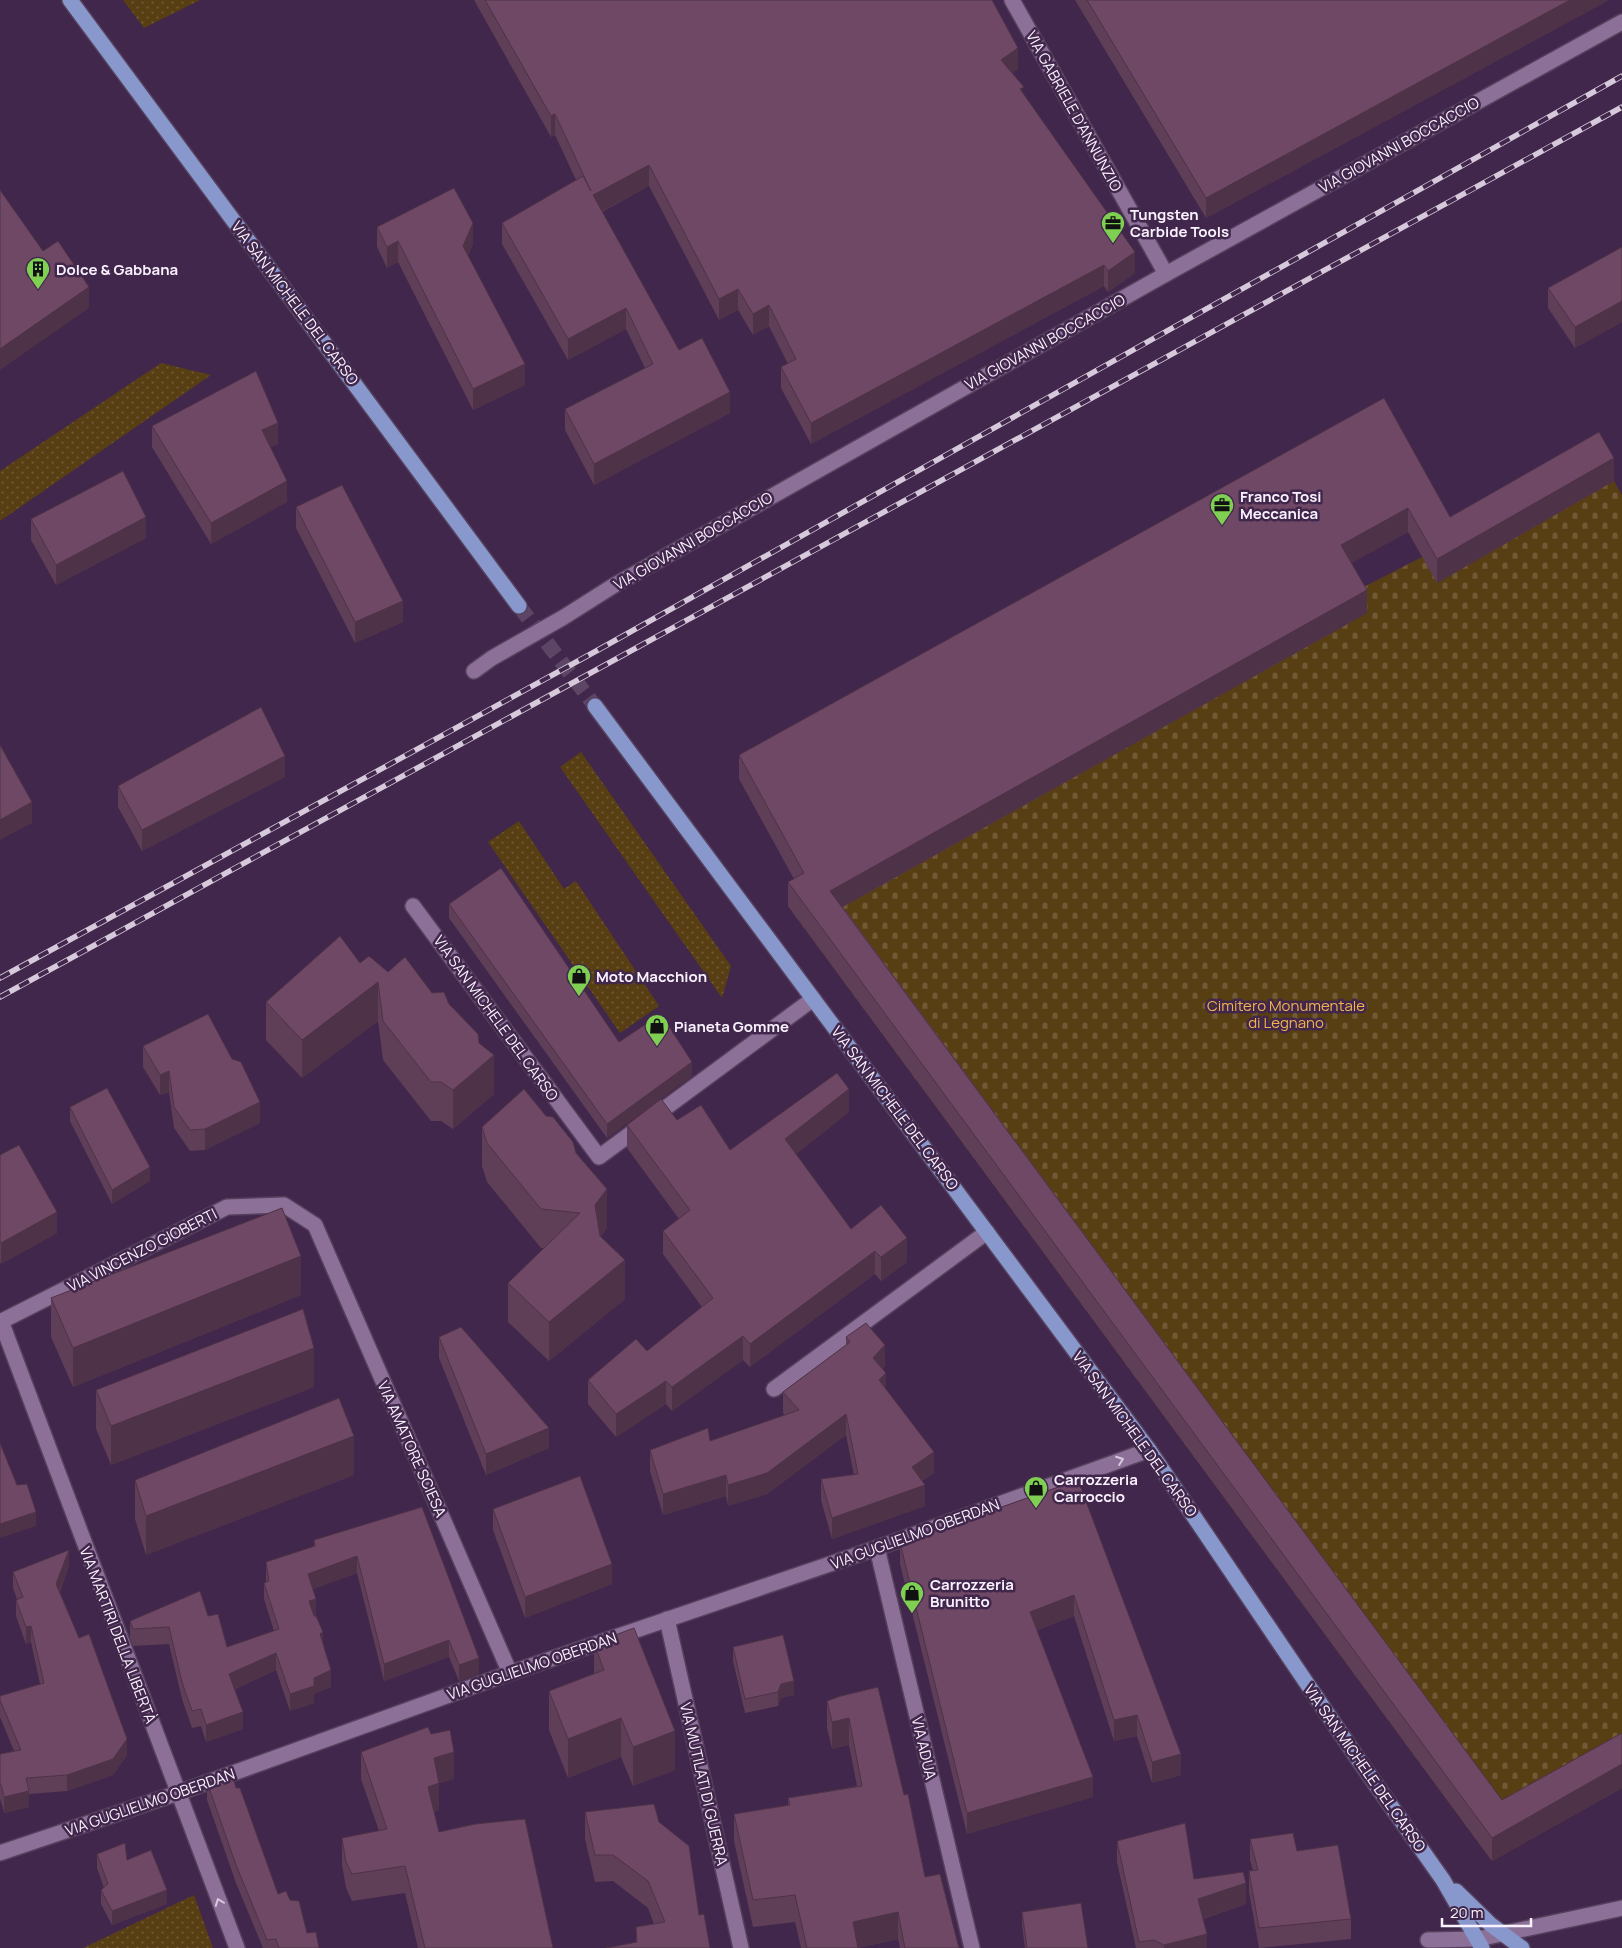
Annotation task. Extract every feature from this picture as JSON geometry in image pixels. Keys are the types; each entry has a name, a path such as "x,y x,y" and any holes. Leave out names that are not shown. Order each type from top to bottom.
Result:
{"main road":[{"name":"VIA SAN MICHELE DEL CARSO","path":"70,0 519,606"},
{"name":"VIA SAN MICHELE DEL CARSO","path":"595,706 1149,1450 1360,1762 1443,1880 1480,1944"},
{"name":"VIA SAN MICHELE DEL CARSO","path":"1443,1880 1490,1924 1522,1948"}],"street":[{"name":"VIA GABRIELE D'ANNUNZIO","path":"1012,0 1166,274"},
{"name":"VIA GIOVANNI BOCCACCIO","path":"474,671 492,658 564,617 613,586 1166,274 1622,22"},
{"name":"VIA SAN MICHELE DEL CARSO","path":"413,906 599,1157 813,998"},
{"name":"VIA VINCENZO GIOBERTI","path":"0,1321 227,1207 284,1205 315,1225"},
{"name":"VIA AMATORE SCIESA","path":"315,1225 510,1673"},
{"path":"774,1389 987,1232"},
{"name":"VIA MARTIRI DELLA LIBERTÀ","path":"0,1321 237,1948"},
{"name":"VIA GUGLIELMO OBERDAN","path":"0,1854 178,1793 510,1673 877,1548 1149,1450"},
{"name":"VIA ADUA","path":"877,1548 972,1948"},
{"name":"VIA MUTILATI DI GUERRA","path":"667,1619 741,1948"},
{"path":"1428,1940 1480,1944 1504,1934 1622,1908"}],"green space":[{"path":"123,0 200,0 144,28"},
{"path":"161,363 211,375 0,521 0,471"},
{"name":"Cimitero Monumentale di Legnano","path":"1599,455 1622,495 1622,1788 1492,1861 788,906 1354,592 1422,557"},
{"path":"581,752 731,966 722,998 560,767"},
{"path":"519,821 564,889 576,881 659,1006 620,1033 488,842"},
{"path":"194,1895 213,1948 83,1948"}],"building":[{"path":"485,0 992,0 1018,48 1001,60 1024,87 1020,89 1135,252 1108,271 1104,265 811,423 781,367 796,359 769,305 753,314 738,289 719,299 649,165 593,195 679,350 702,338 730,392 594,464 565,409 653,364 626,308 568,339 502,223 583,176 591,191 555,114 551,116"},
{"path":"1087,0 1570,0 1206,198"},
{"path":"454,188 473,223 463,246 525,364 473,389 398,241 387,247 377,227"},
{"name":"Dolce & Gabbana","path":"0,190 43,251 58,241 89,287 0,349"},
{"path":"1622,247 1622,301 1575,327 1548,288"},
{"path":"256,371 278,423 262,430 287,481 211,523 152,426"},
{"path":"1384,398 1450,517 1599,432 1614,458 1437,559 1408,508 1341,545 1367,590 830,891 1502,1800 1622,1733 1622,1764 1492,1838 788,882 804,873 739,755"},
{"path":"123,471 146,517 56,565 31,519"},
{"path":"342,485 403,601 355,622 296,507"},
{"path":"261,707 285,756 142,830 118,786"},
{"path":"0,745 32,802 0,820"},
{"path":"501,868 619,1042 661,1014 692,1062 607,1124 449,904"},
{"path":"340,936 360,963 369,956 388,972 405,957 432,993 444,992 449,1004 478,1034 479,1043 494,1055 453,1090 441,1082 431,1082 383,1021 378,982 302,1040 266,1002"},
{"path":"208,1014 232,1059 241,1062 260,1102 205,1129 190,1130 174,1107 169,1071 160,1075 143,1046"},
{"path":"837,1073 849,1089 785,1139 851,1229 881,1205 907,1238 881,1257 875,1251 750,1344 743,1336 672,1387 666,1381 616,1414 588,1380 636,1339 647,1351 713,1298 663,1231 690,1210 627,1125 661,1099 677,1120 701,1105 730,1150"},
{"path":"107,1088 150,1167 112,1190 70,1107"},
{"path":"524,1089 546,1116 553,1117 573,1142 576,1153 607,1189 595,1205 600,1236 625,1260 549,1322 508,1283 580,1213 541,1209 487,1143 482,1127"},
{"path":"19,1145 57,1212 1,1243 0,1155"},
{"path":"282,1208 301,1256 73,1348 51,1298"},
{"path":"303,1309 314,1348 111,1426 96,1390"},
{"path":"866,1323 885,1345 873,1358 886,1373 879,1380 934,1452 912,1467 925,1485 832,1518 821,1479 858,1474 846,1414 767,1473 728,1485 726,1475 663,1494 650,1450 708,1428 710,1441 799,1410 783,1392 850,1342 846,1337"},
{"path":"461,1327 549,1428 486,1454 439,1337"},
{"path":"339,1398 354,1436 146,1516 135,1480"},
{"path":"0,1443 17,1485 27,1484 36,1512 0,1524"},
{"path":"580,1476 612,1564 525,1597 493,1509"},
{"path":"1078,1480 1181,1754 1152,1762 1137,1715 1114,1720 1074,1595 1030,1612 1093,1777 967,1813 900,1543"},
{"path":"422,1507 479,1658 459,1665 449,1640 384,1664 357,1556 308,1574 316,1599 309,1601 314,1616 316,1616 323,1632 320,1634 331,1670 314,1678 314,1686 290,1694 276,1653 229,1674 243,1712 206,1725 201,1709 192,1711 182,1682 169,1627 133,1629 130,1621 200,1591 208,1616 218,1614 227,1647 279,1629 264,1583 269,1581 266,1562 315,1546 314,1540"},
{"path":"69,1550 56,1584 79,1638 89,1634 127,1739 113,1759 67,1775 26,1778 29,1791 4,1797 0,1783 0,1754 21,1750 0,1696 44,1683 31,1626 26,1627 16,1600 23,1597 13,1572"},
{"path":"634,1628 675,1731 633,1747 621,1718 568,1739 549,1691 604,1670 594,1643"},
{"path":"783,1635 794,1681 781,1684 778,1692 745,1699 733,1647"},
{"path":"878,1687 904,1795 908,1794 925,1877 940,1874 959,1948 905,1948 898,1912 853,1922 858,1948 807,1948 795,1895 753,1900 734,1814 790,1805 788,1798 862,1786 849,1718 832,1722 827,1701"},
{"path":"428,1727 431,1734 450,1730 454,1752 434,1758 439,1783 428,1787 439,1832 475,1824 525,1819 553,1948 425,1948 405,1866 352,1874 346,1862 342,1838 387,1829 361,1752"},
{"path":"233,1777 236,1788 240,1788 278,1894 286,1891 290,1900 299,1901 307,1933 316,1932 319,1948 279,1948 276,1939 267,1940 236,1865 207,1782"},
{"path":"654,1804 659,1822 689,1846 699,1915 704,1914 710,1948 606,1948 637,1942 636,1927 665,1922 648,1881 613,1855 595,1855 585,1812"},
{"path":"1185,1823 1194,1879 1243,1872 1246,1883 1198,1899 1207,1934 1164,1945 1154,1940 1139,1942 1117,1841"},
{"path":"1293,1833 1297,1851 1338,1845 1351,1919 1259,1928 1249,1871 1258,1870 1250,1839"},
{"path":"125,1843 127,1860 151,1850 167,1890 112,1911 101,1890 108,1884 97,1854"},
{"path":"1081,1903 1088,1948 1027,1948 1022,1912"}],"tunnel":[{"path":"519,606 595,706"}],"railway":[{"path":"0,978 598,650 1622,76"},
{"path":"0,997 1622,107"}],"place":[{"name":"Tungsten Carbide Tools","path":"1113,244"},
{"name":"Dolce & Gabbana","path":"38,290"},
{"name":"Franco Tosi Meccanica","path":"1222,526"},
{"name":"Moto Macchion","path":"579,997"},
{"name":"Pianeta Gomme","path":"657,1047"},
{"name":"Carrozzeria Carroccio","path":"1036,1509"},
{"name":"Carrozzeria Brunitto","path":"912,1614"}]}
